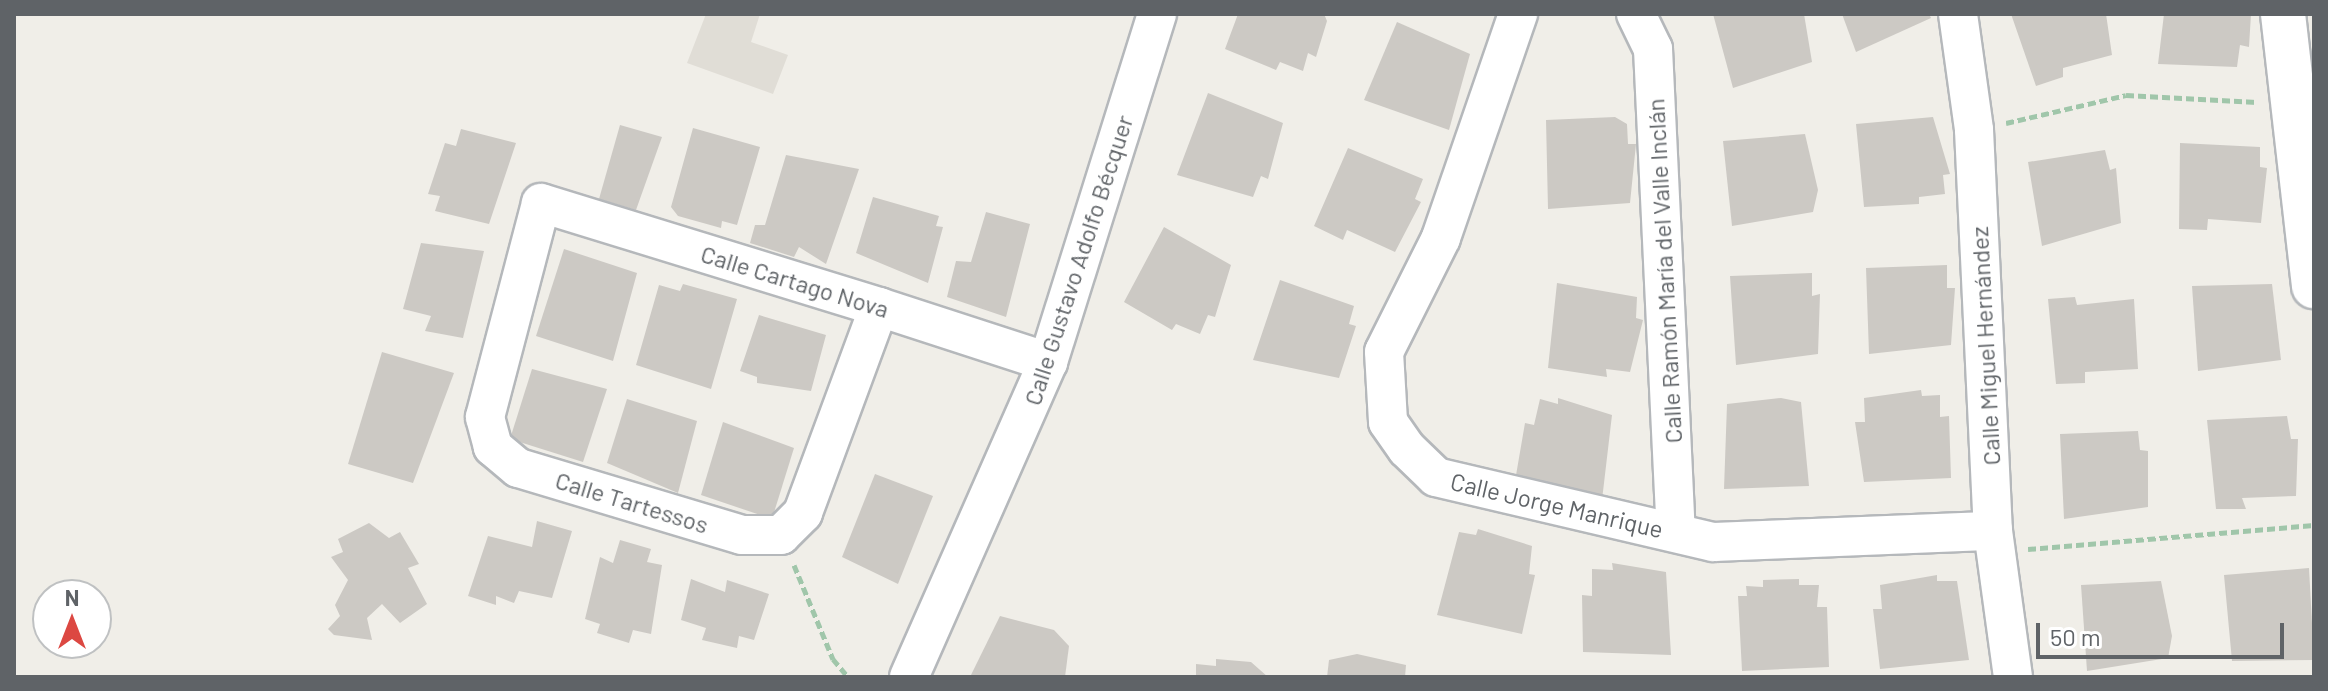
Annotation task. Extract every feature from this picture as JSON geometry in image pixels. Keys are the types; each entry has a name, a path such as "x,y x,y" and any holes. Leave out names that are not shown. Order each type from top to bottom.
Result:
{"main road":[{"path":"2283,14 2314,286"}],"street":[{"name":"Calle Gustavo Adolfo Bécquer","path":"909,677 1048,362 1157,14"},
{"name":"Calle Jorge Manrique","path":"1518,14 1441,238 1384,352 1388,422 1436,477 1714,542 1995,545"},
{"name":"Calle Ramón María del Valle Inclán","path":"1636,14 1653,49 1676,532"},
{"name":"Calle Miguel Hernández","path":"1958,14 1974,130 1995,545 2013,677"},
{"name":"Calle Cartago Nova","path":"541,203 1048,362"},
{"name":"Calle Tartessos","path":"541,203 485,417 493,447 518,468 742,535 781,535"},
{"path":"781,535 803,513 879,307"}],"path":[{"path":"1974,130 2126,95 2293,104"},
{"path":"1995,545 2022,550 2314,525"},
{"path":"781,535 833,659 848,677"}],"shaded area":[{"path":"706,14 760,14 751,42 788,55 773,94 687,63"}],"building":[{"path":"1238,14 1324,14 1327,21 1316,57 1308,53 1303,71 1280,62 1276,70 1225,49"},
{"path":"1713,14 1804,14 1812,62 1733,88"},
{"path":"1842,14 1929,14 1931,18 1856,52"},
{"path":"2011,14 2106,14 2112,55 2063,68 2063,77 2036,86"},
{"path":"2164,14 2251,14 2249,47 2240,45 2237,67 2158,64"},
{"path":"1397,22 1470,54 1449,130 1364,100"},
{"path":"1208,93 1283,123 1268,179 1261,176 1253,197 1177,175"},
{"path":"1615,117 1627,124 1628,144 1636,144 1630,203 1548,209 1546,120"},
{"path":"1933,117 1950,174 1943,175 1945,194 1919,197 1919,204 1864,207 1856,124"},
{"path":"620,125 662,137 636,210 599,199"},
{"path":"693,128 760,147 737,225 722,221 721,228 678,216 671,207"},
{"path":"461,129 516,143 489,224 435,211 440,196 428,194 445,143 456,146"},
{"path":"1805,134 1818,190 1813,212 1732,226 1723,141"},
{"path":"2180,143 2260,147 2260,167 2267,168 2261,223 2208,219 2207,230 2179,229"},
{"path":"1348,148 1423,179 1415,199 1421,202 1395,252 1347,230 1343,240 1314,226"},
{"path":"2105,150 2110,170 2116,168 2121,223 2042,246 2028,162"},
{"path":"786,155 859,169 826,264 799,247 794,257 750,243 755,225 765,225"},
{"path":"873,197 939,216 936,226 943,227 928,283 856,253"},
{"path":"986,212 1030,224 1006,317 947,297 956,261 971,262"},
{"path":"1164,227 1231,265 1215,317 1208,315 1200,334 1176,324 1172,330 1124,302"},
{"path":"421,243 484,251 463,338 425,331 431,316 403,309"},
{"path":"564,249 637,273 613,361 536,336"},
{"path":"1947,265 1947,288 1955,288 1951,345 1869,354 1866,268"},
{"path":"1812,273 1812,296 1820,294 1818,354 1736,365 1730,276"},
{"path":"1280,280 1354,306 1349,324 1356,326 1339,378 1253,360"},
{"path":"1557,283 1637,297 1636,318 1643,320 1630,372 1606,369 1607,377 1548,368"},
{"path":"683,284 737,299 711,389 636,365 659,285 680,291"},
{"path":"2272,284 2281,360 2198,371 2192,286"},
{"path":"2075,297 2077,305 2134,299 2138,369 2085,372 2085,383 2056,384 2048,299"},
{"path":"759,315 826,335 811,391 757,383 757,377 740,371"},
{"path":"382,352 454,373 413,483 348,464"},
{"path":"532,369 607,389 583,462 510,439"},
{"path":"1921,390 1922,396 1940,395 1940,417 1949,416 1951,478 1864,482 1855,422 1865,422 1864,398"},
{"path":"1558,398 1612,415 1602,500 1515,481 1525,423 1534,425 1540,399 1558,404"},
{"path":"1781,398 1801,402 1809,486 1724,489 1727,404"},
{"path":"627,399 697,421 678,493 607,463"},
{"path":"2287,416 2291,439 2298,439 2296,496 2242,498 2246,509 2216,509 2207,420"},
{"path":"723,422 794,448 772,519 701,495"},
{"path":"2138,431 2140,450 2148,451 2148,507 2064,519 2060,434"},
{"path":"875,474 933,496 898,584 842,557"},
{"path":"537,521 572,531 552,598 519,591 514,603 496,596 496,605 468,596 488,536 532,547"},
{"path":"369,523 389,538 400,532 419,564 408,568 427,604 400,623 382,604 367,618 372,640 334,635 328,629 340,616 335,605 348,580 331,557 343,552 338,539"},
{"path":"1478,529 1532,546 1529,574 1535,575 1522,634 1437,615 1459,532 1476,535"},
{"path":"620,540 651,549 647,562 662,565 651,634 633,630 629,643 597,633 600,624 585,619 600,557 613,563"},
{"path":"1612,563 1666,572 1671,655 1583,652 1582,595 1592,596 1592,569 1613,570"},
{"path":"2309,568 2314,660 2232,661 2224,575"},
{"path":"1937,575 1937,581 1957,581 1969,660 1880,669 1873,609 1882,609 1880,585"},
{"path":"691,579 725,592 727,580 769,594 754,640 739,636 737,648 702,640 706,628 681,620"},
{"path":"1799,579 1799,585 1819,585 1817,607 1827,607 1829,667 1742,671 1738,596 1747,596 1746,586 1763,587 1763,580"},
{"path":"2161,581 2172,636 2168,658 2087,671 2081,585"},
{"path":"1000,616 1054,630 1069,646 1065,677 970,677"},
{"path":"1357,654 1406,665 1405,677 1327,677 1329,660"},
{"path":"1216,659 1251,662 1268,677 1196,677 1196,664 1216,666"}]}
